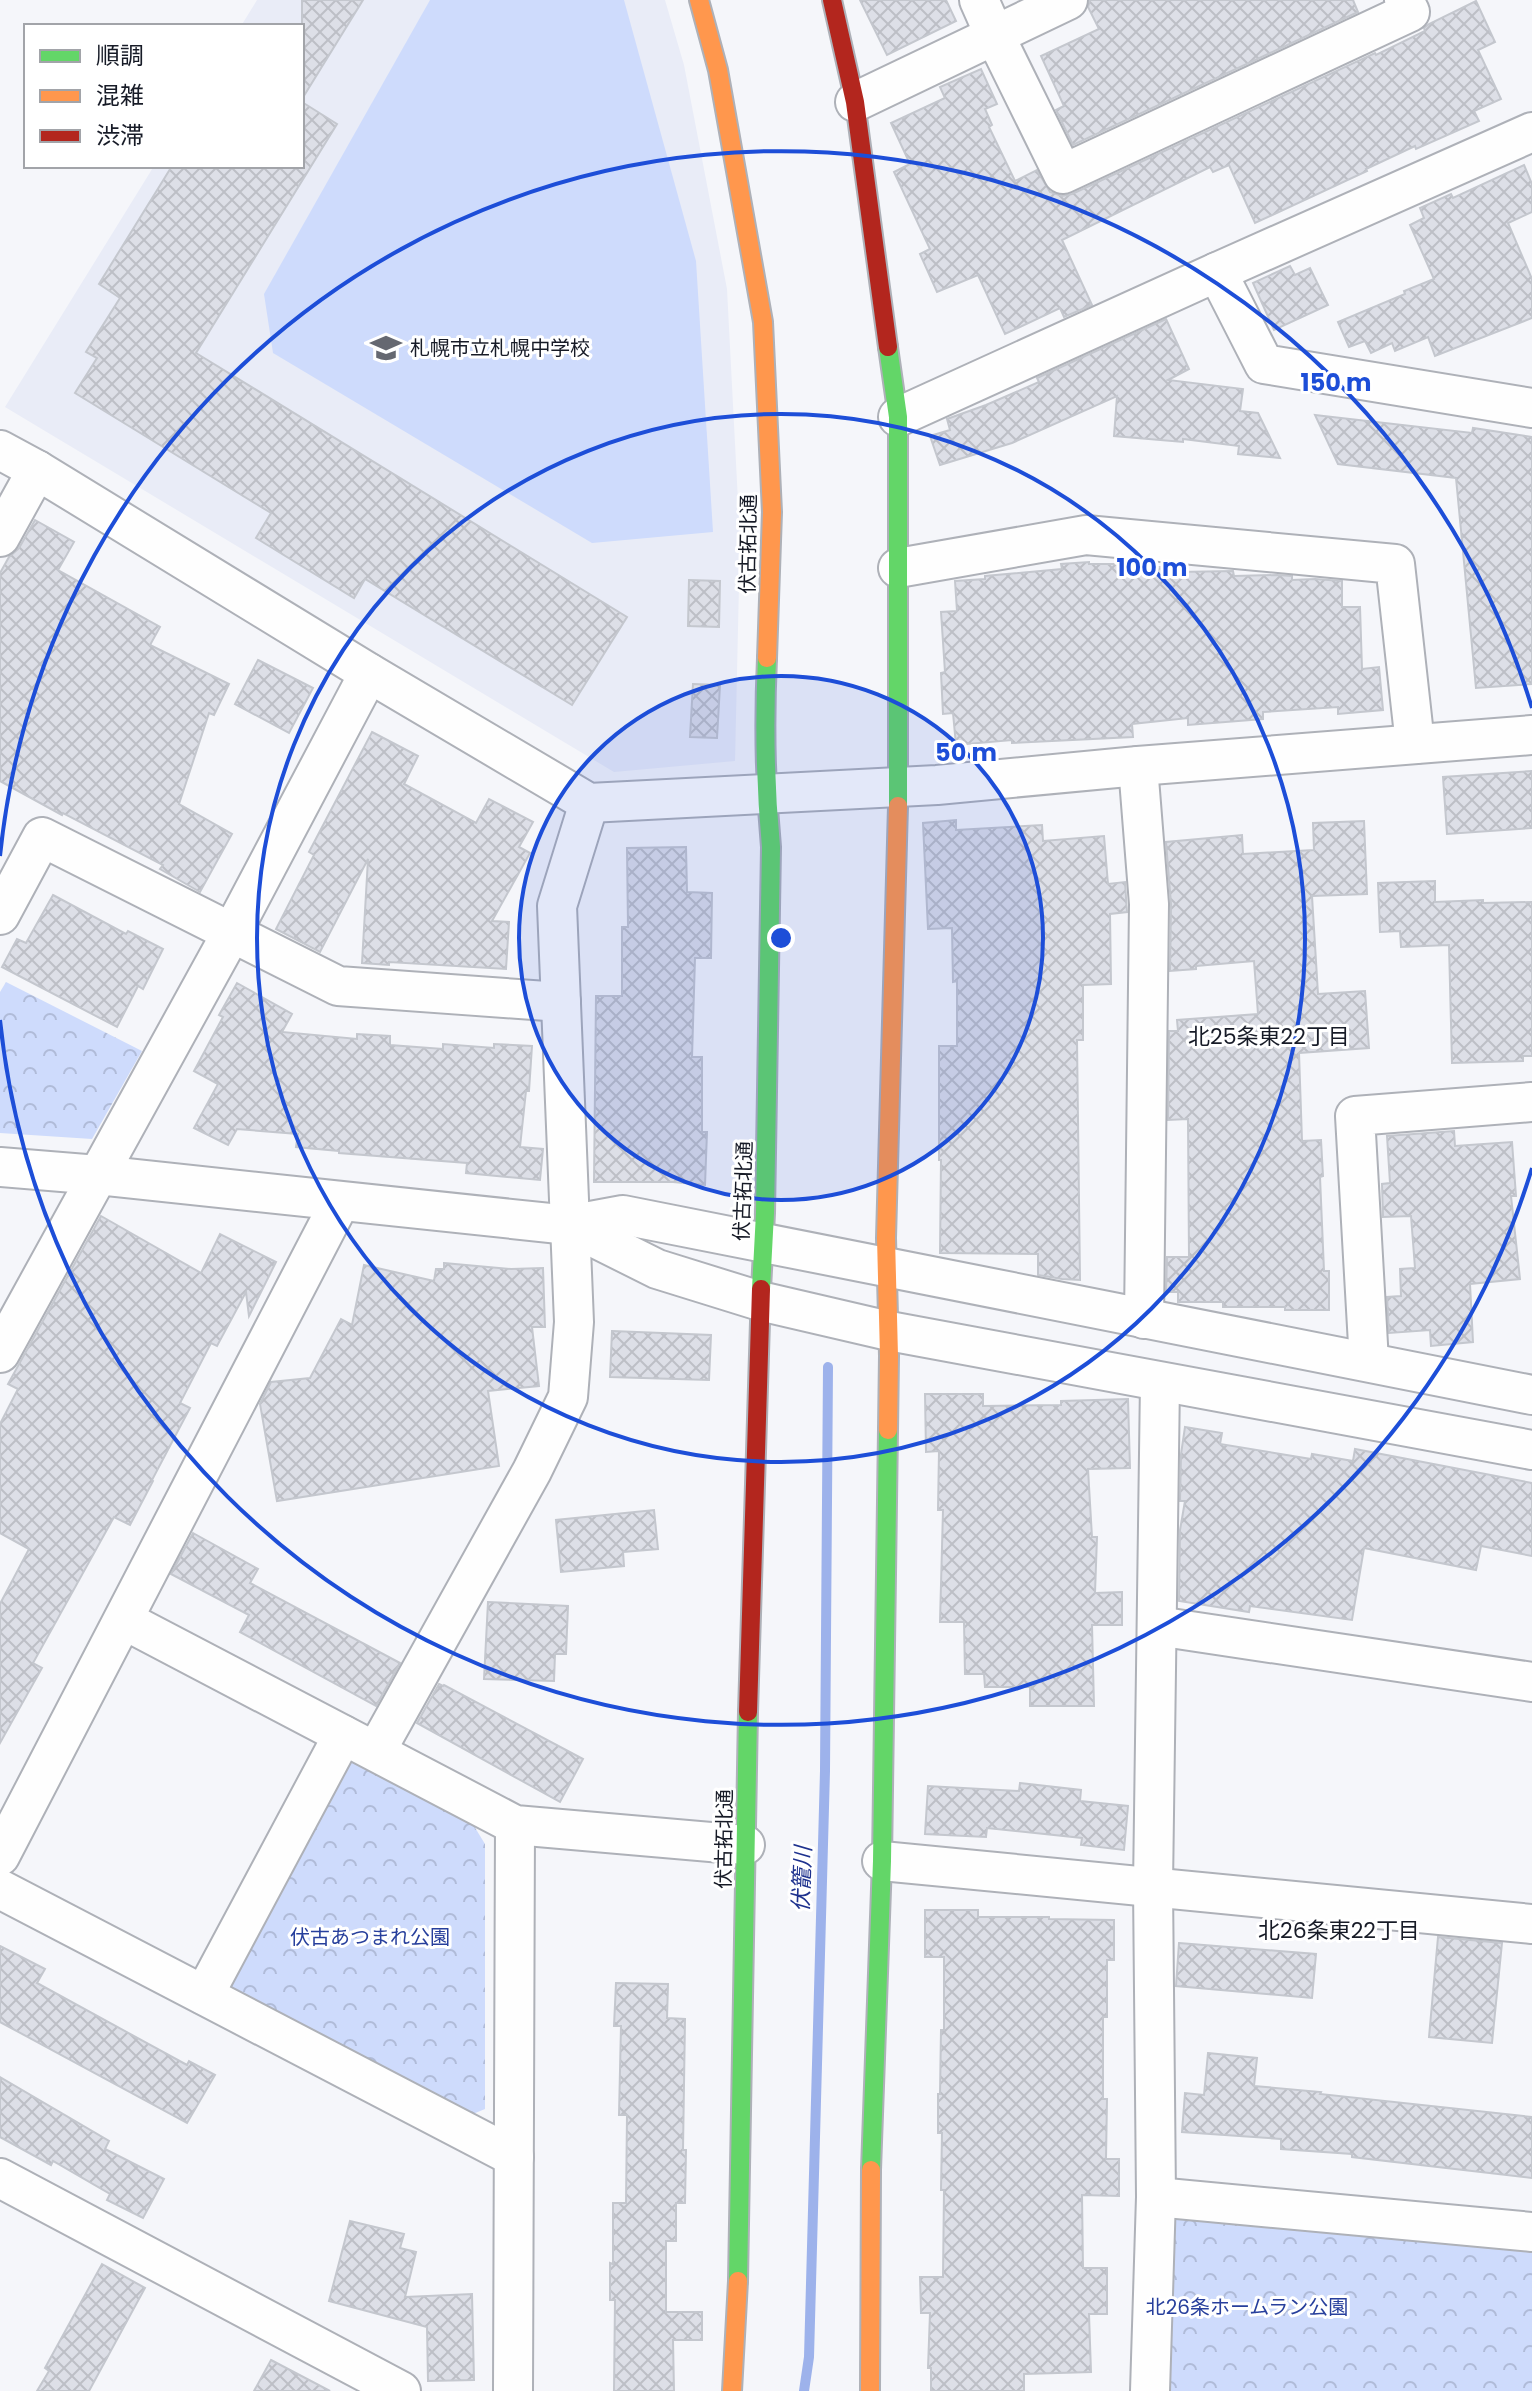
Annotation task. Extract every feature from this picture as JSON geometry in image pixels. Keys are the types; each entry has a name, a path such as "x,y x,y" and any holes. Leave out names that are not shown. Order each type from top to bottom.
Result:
{"street":[{"name":"伏古拓北通","path":"699,0 718,70 763,322 772,512 764,727 771,847 763,1243 745,1845 738,2305 732,2391"},
{"path":"832,0 855,102 898,417 898,787 886,1238 889,1331 882,1861 870,2193 870,2391"},
{"path":"979,0 1063,174 1410,12 1404,0"},
{"path":"855,102 1068,0"},
{"path":"898,417 1532,132"},
{"path":"1217,272 1264,364 1532,408"},
{"path":"0,450 589,803 898,787 1532,735"},
{"path":"0,537 37,470"},
{"path":"898,568 1086,535 1395,564 1415,744"},
{"path":"0,1353 231,934 369,673"},
{"path":"1138,766 1149,904 1144,1319"},
{"path":"376,1751 532,1471 568,1397 574,1322 557,906 589,803"},
{"path":"0,915 42,837 338,986 561,1002"},
{"path":"1369,1362 1355,1116 1532,1102"},
{"path":"0,1167 569,1225 623,1215 1532,1395"},
{"path":"0,1856 13,1798 124,1620 340,1202"},
{"path":"569,1225 657,1269 760,1301 889,1331 1532,1450"},
{"path":"1150,2391 1156,2197 1153,1886 1160,1382"},
{"path":"124,1620 515,1825 745,1845"},
{"path":"1157,1626 1532,1682"},
{"path":"204,1995 343,1735"},
{"path":"513,2391 515,1825"},
{"path":"882,1861 1532,1924"},
{"path":"0,1889 514,2157"},
{"path":"0,2178 401,2391"},
{"path":"1156,2197 1532,2232"}],"shaded area":[{"name":"札幌市立札幌中学校","path":"257,0 665,0 684,65 727,289 740,540 735,761 614,772 5,407 153,168 304,168 304,24 242,24"}],"green space":[{"path":"430,0 624,0 696,261 713,532 592,543 273,353 264,294"},
{"path":"6,982 142,1051 92,1139 0,1133 0,992"},
{"name":"伏古あつまれ公園","path":"351,1758 474,1826 485,1844 485,2109 463,2118 229,1991 223,1968"},
{"name":"北26条ホームラン公園","path":"1176,2218 1532,2250 1532,2391 1165,2391 1163,2228"}],"building":[{"path":"302,0 363,0 304,96 304,24"},
{"path":"860,0 946,0 956,21 887,55"},
{"path":"1090,0 1353,0 1358,12 1073,145 1056,110 1064,106 1041,56 1099,29 1088,7"},
{"path":"1476,1 1495,42 1478,50 1501,99 1474,111 1479,121 1416,149 1415,146 1255,223 1229,165 1213,172 1210,167 1062,240 1092,305 1064,317 1060,308 1005,334 978,275 937,292 920,254 930,249 894,172 910,164 891,123 945,98 940,87 981,69 997,104 985,109 992,125 989,127 1015,181 1037,170 1050,192 1062,196 1376,55"},
{"path":"304,103 337,124 196,353 627,617 572,705 365,579 354,598 256,538 271,513 75,393 97,358 86,352 120,298 99,284 171,168 304,168"},
{"path":"1524,165 1532,184 1532,212 1508,223 1532,279 1532,318 1435,356 1428,337 1395,351 1392,343 1371,353 1365,341 1349,347 1338,322 1434,279 1410,225 1424,218 1420,208 1451,194 1453,198"},
{"path":"1290,266 1295,275 1310,268 1328,305 1274,330 1253,283"},
{"path":"1166,319 1189,369 1168,380 1243,389 1240,411 1258,413 1280,458 1238,454 1239,446 1183,439 1183,442 1114,436 1117,396 1012,443 940,465 930,436 950,430 947,419 1039,382 1037,378"},
{"path":"1315,415 1472,433 1473,428 1532,437 1532,684 1476,688 1456,478 1338,464"},
{"path":"35,520 74,542 58,570 160,627 150,645 229,684 214,715 209,713 179,804 232,834 200,892 160,869 163,865 0,781 0,573"},
{"path":"1061,564 1126,564 1126,567 1178,567 1178,572 1233,571 1234,576 1277,575 1292,576 1292,580 1342,581 1342,607 1360,607 1362,669 1379,667 1383,710 1338,714 1338,707 1263,712 1263,719 1188,725 1188,718 1132,724 1133,737 1012,743 1012,740 956,745 953,713 943,714 941,673 945,672 941,612 957,611 955,581 1062,569"},
{"path":"689,580 720,581 719,627 688,626"},
{"path":"258,660 313,688 289,733 235,704"},
{"path":"693,684 720,685 717,738 690,737"},
{"path":"372,732 418,756 404,784 476,823 489,799 533,822 519,847 530,853 492,921 509,922 506,969 362,963 368,859 320,952 276,929 314,855 309,852"},
{"path":"1532,771 1532,828 1447,834 1443,777"},
{"path":"956,820 956,830 1042,825 1043,841 1104,836 1108,884 1125,882 1127,912 1110,914 1111,984 1083,985 1083,1040 1077,1040 1080,1280 1038,1275 1038,1254 940,1253 939,1046 957,1046 957,981 953,982 952,928 928,929 923,823"},
{"path":"1364,821 1367,894 1312,896 1318,994 1365,991 1369,1048 1299,1053 1302,1141 1321,1140 1324,1271 1329,1271 1329,1310 1223,1307 1223,1302 1178,1302 1178,1292 1166,1292 1167,1257 1189,1257 1188,1119 1168,1120 1169,1031 1178,1031 1177,1020 1258,1014 1254,961 1170,971 1171,904 1166,842 1242,835 1243,854 1314,850 1313,823"},
{"path":"686,847 687,892 712,893 711,958 695,958 692,1057 702,1057 702,1132 707,1132 705,1185 594,1182 596,996 622,996 622,927 628,927 627,848"},
{"path":"1435,881 1435,902 1532,902 1532,1056 1523,1056 1523,1061 1452,1063 1449,945 1401,947 1400,931 1380,932 1378,883"},
{"path":"53,895 126,934 128,931 163,949 143,989 138,986 117,1027 2,967 17,939 26,943"},
{"path":"237,983 292,1014 282,1032 357,1039 357,1034 390,1036 390,1045 443,1049 443,1044 494,1048 494,1044 532,1046 520,1147 543,1149 540,1180 466,1173 467,1163 296,1147 298,1134 237,1129 228,1145 194,1128 218,1084 194,1071"},
{"path":"1454,1131 1455,1146 1512,1142 1516,1196 1511,1196 1520,1279 1470,1284 1473,1342 1431,1346 1430,1330 1389,1333 1387,1297 1401,1296 1400,1269 1415,1268 1411,1216 1383,1217 1382,1184 1390,1183 1387,1136"},
{"path":"101,1216 201,1273 220,1234 276,1262 249,1316 246,1292 217,1346 211,1343 180,1403 190,1408 130,1525 114,1517 33,1663 42,1668 0,1743 0,1604 29,1549 0,1533 0,1424 18,1389 8,1384"},
{"path":"444,1263 511,1269 543,1268 545,1327 532,1327 539,1386 488,1391 499,1466 277,1501 260,1404 271,1382 310,1378 341,1319 352,1325 364,1265 434,1281 436,1269 444,1269"},
{"path":"612,1331 711,1335 709,1380 610,1377"},
{"path":"925,1394 983,1394 983,1406 1061,1405 1061,1401 1128,1399 1130,1468 1088,1469 1092,1537 1097,1537 1095,1593 1122,1592 1122,1625 1092,1625 1094,1706 1030,1706 1030,1687 985,1687 984,1674 965,1674 964,1622 940,1622 943,1510 938,1510 939,1451 926,1452"},
{"path":"1185,1427 1222,1433 1220,1444 1311,1459 1312,1454 1353,1461 1355,1449 1532,1483 1532,1556 1481,1546 1476,1570 1364,1548 1352,1620 1250,1606 1249,1612 1179,1601 1180,1530 1185,1501 1180,1501 1181,1454"},
{"path":"654,1510 658,1549 623,1552 624,1566 561,1572 556,1520"},
{"path":"193,1533 258,1569 250,1583 400,1663 376,1706 240,1632 249,1615 171,1574"},
{"path":"488,1602 568,1606 566,1654 555,1654 554,1681 484,1679"},
{"path":"439,1684 583,1759 560,1802 417,1723"},
{"path":"1020,1783 1081,1790 1080,1801 1128,1806 1124,1850 1081,1845 1082,1838 987,1828 986,1837 925,1834 928,1786 1019,1791"},
{"path":"925,1910 978,1910 978,1917 1114,1920 1114,1960 1107,1960 1107,2017 1103,2017 1103,2099 1107,2099 1106,2159 1119,2159 1119,2196 1082,2195 1083,2268 1107,2268 1107,2314 1089,2314 1091,2372 1024,2374 1024,2391 931,2391 931,2368 928,2368 930,2313 921,2313 920,2277 943,2277 944,2190 941,2190 942,2133 938,2133 938,2094 941,2030 944,2030 944,1957 925,1957"},
{"path":"1438,1937 1502,1943 1492,2043 1429,2037"},
{"path":"1179,1943 1316,1954 1312,1998 1176,1986"},
{"path":"0,1946 45,1969 37,1983 187,2065 189,2061 215,2075 187,2123 0,2022"},
{"path":"616,1983 668,1984 667,2018 685,2019 685,2203 676,2203 676,2241 666,2241 666,2312 702,2312 702,2340 673,2340 674,2391 614,2391 615,2300 610,2300 610,2263 613,2264 613,2203 626,2203 627,2115 619,2115 621,2026 614,2026"},
{"path":"1208,2053 1257,2058 1254,2086 1532,2117 1532,2178 1352,2157 1352,2154 1281,2149 1281,2139 1182,2132 1185,2093 1204,2095"},
{"path":"0,2077 109,2141 105,2149 164,2179 143,2218 107,2200 110,2194 53,2161 51,2165 0,2137"},
{"path":"350,2221 404,2234 400,2248 416,2252 405,2297 472,2294 474,2380 428,2381 427,2327 329,2301"},
{"path":"102,2264 145,2288 89,2391 37,2391 49,2371 45,2368"},
{"path":"271,2360 330,2391 254,2391"}],"waterway":[{"name":"伏籠川","path":"804,2391 809,2357 825,1771 828,1367"}],"traffic: fast":[{"path":"888,347 898,417 898,806"},
{"path":"761,1289 771,847 766,753 767,658"},
{"path":"871,2170 882,1861 888,1430"},
{"path":"738,2281 748,1712"}],"traffic: slow":[{"path":"699,0 718,70 763,322 772,512 767,658"},
{"path":"888,1430 886,1238 898,806"},
{"path":"870,2391 871,2170"},
{"path":"732,2391 738,2281"}],"traffic: jam":[{"path":"832,0 855,102 888,347"},
{"path":"748,1712 761,1289"}],"place":[{"name":"札幌市立札幌中学校","path":"386,348"}],"district":[{"name":"北25条東22丁目","path":"1269,1036"},
{"name":"北26条東22丁目","path":"1339,1930"}]}
